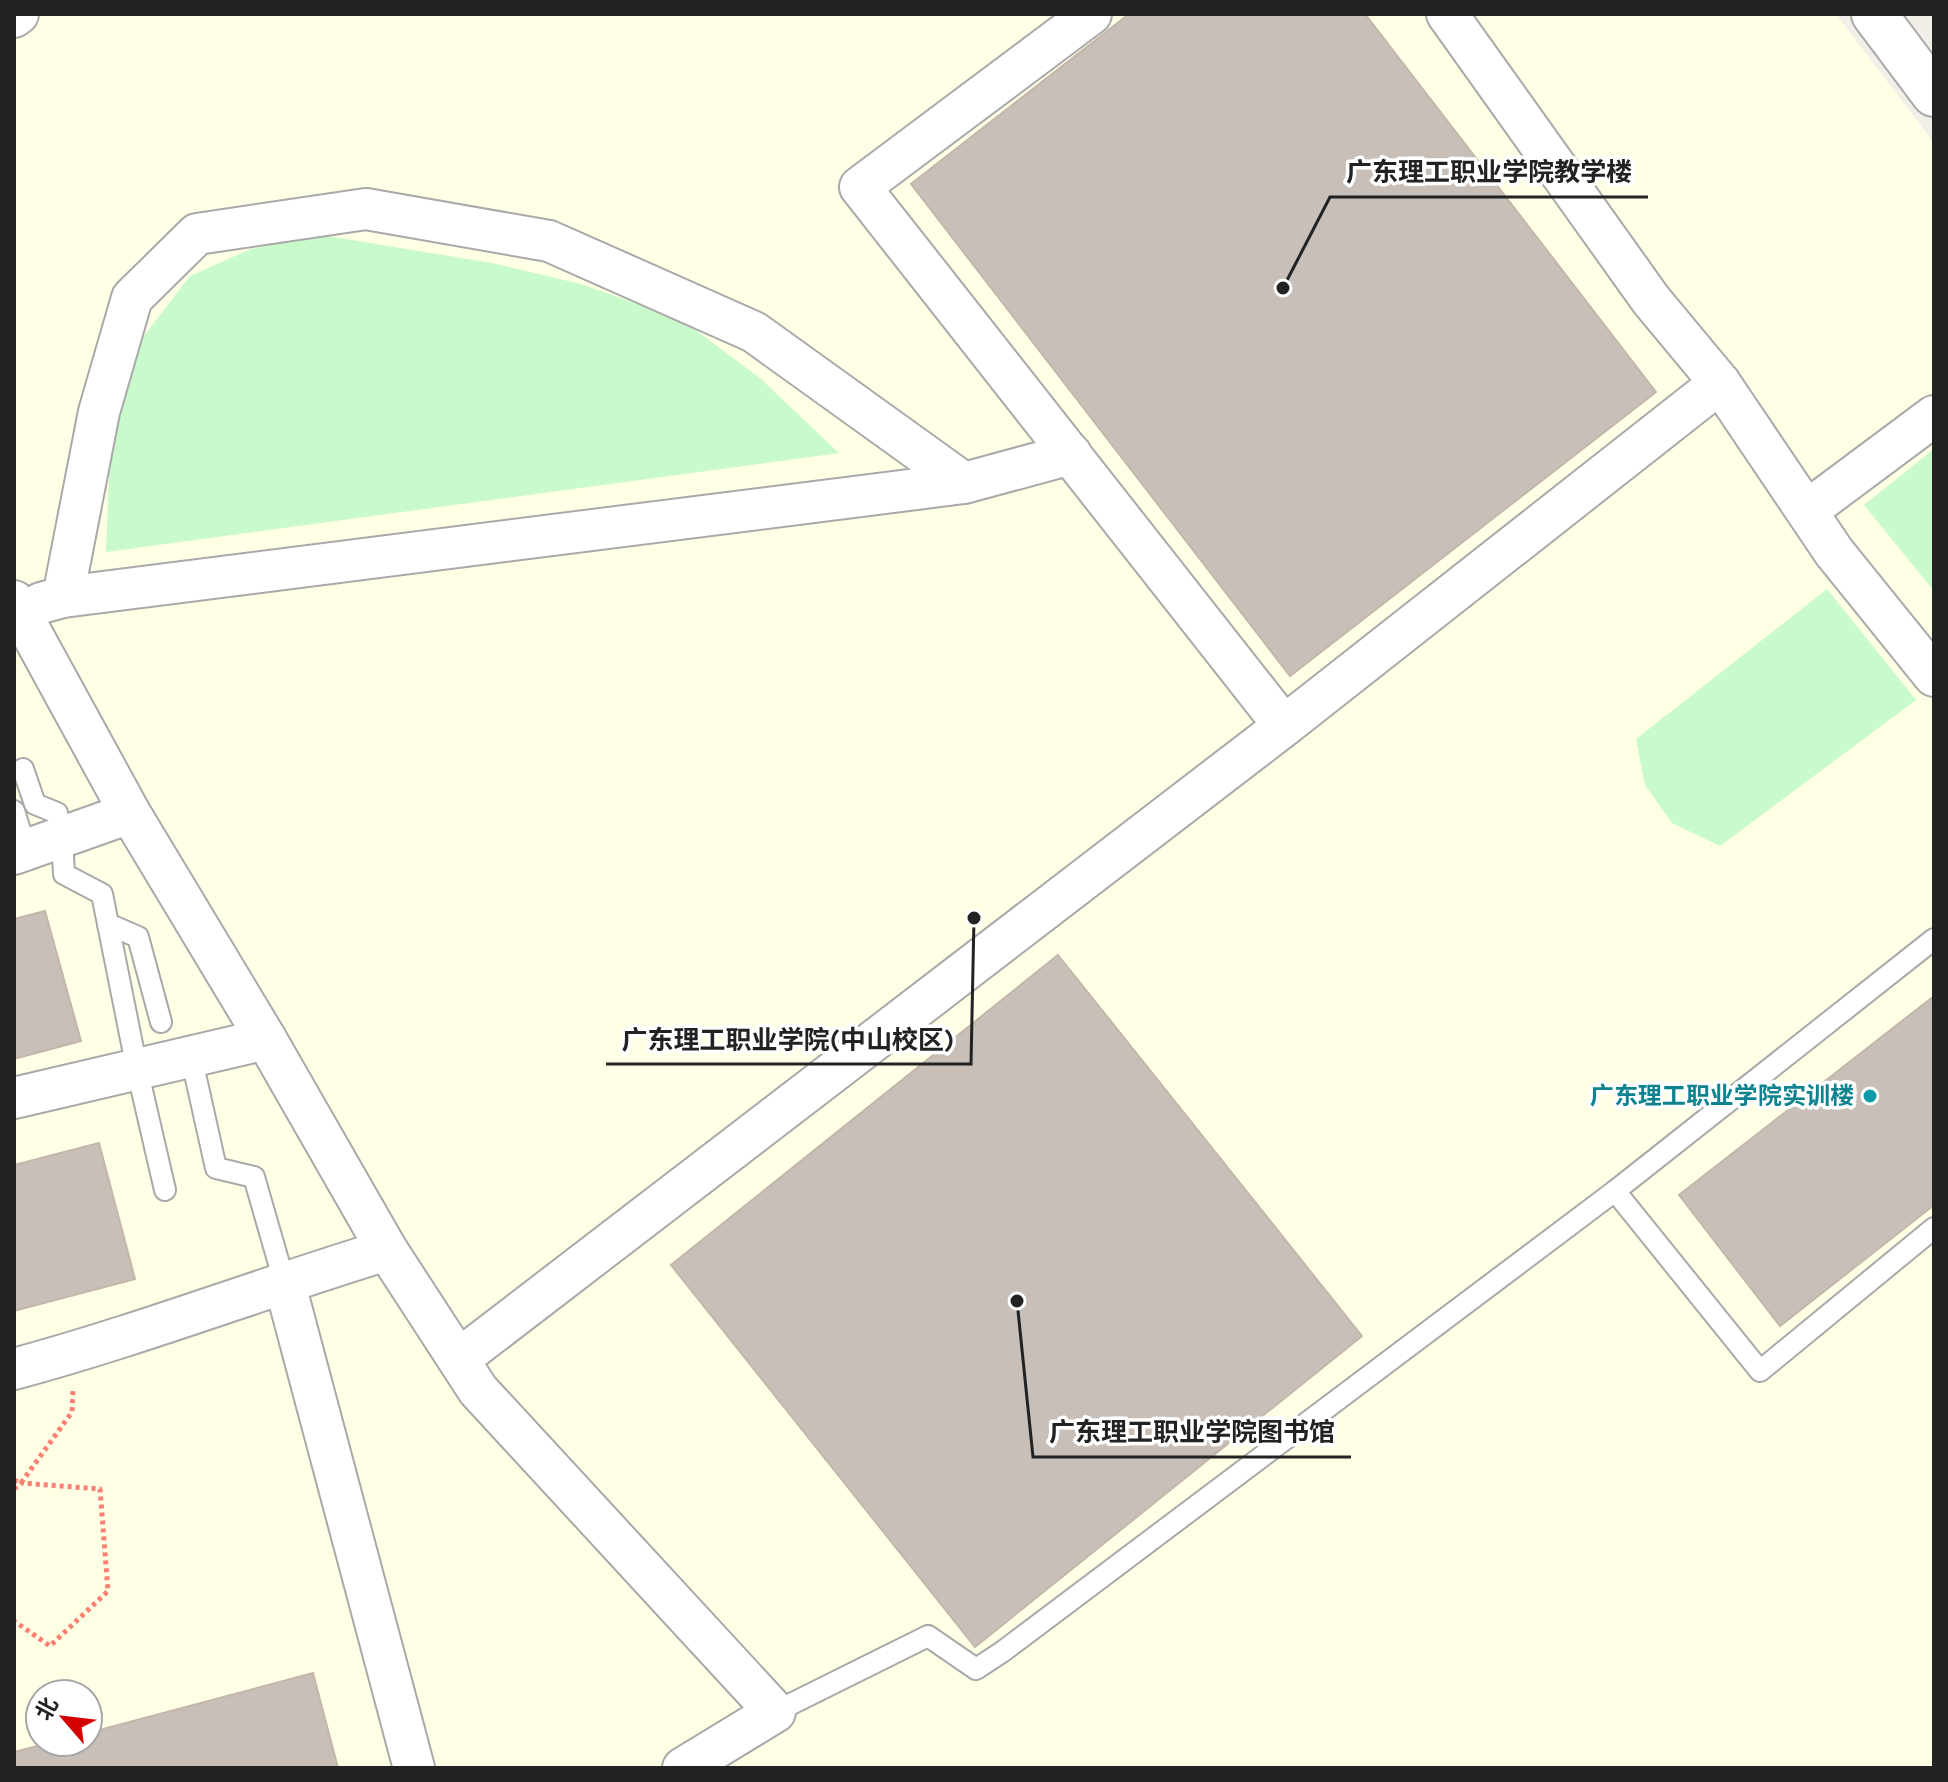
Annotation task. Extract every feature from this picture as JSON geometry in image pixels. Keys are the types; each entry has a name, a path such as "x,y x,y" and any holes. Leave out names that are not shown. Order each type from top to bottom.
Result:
{"street":[{"path":"1091,14 860,187 1284,726"},
{"path":"1447,14 1651,300 1720,383 1834,552 1934,676"},
{"path":"1874,14 1934,94"},
{"path":"63,597 99,412 132,298 197,234 366,209 549,241 754,332 964,483"},
{"path":"459,1359 1284,726 1720,383"},
{"path":"1808,510 1934,416"},
{"path":"683,1768 775,1712 478,1390 387,1250 266,1039 130,813 15,607 63,597 964,483 1071,454"},
{"path":"34,847 130,813"},
{"path":"14,1098 266,1039"},
{"path":"14,1369 387,1250"},
{"path":"284,1281 414,1768"}],"lane":[{"path":"23,769 35,804 57,813 34,847"},
{"path":"14,811 34,847 64,874 102,894 165,1190"},
{"path":"108,924 138,937 161,1022"},
{"path":"775,1712 928,1636 976,1669 1615,1191 1934,939"},
{"path":"191,1056 216,1168 254,1177 284,1281"},
{"path":"1615,1191 1760,1371 1934,1228"}],"path":[{"path":"14,1489 72,1412 74,1352"},
{"path":"14,1480 100,1489 108,1591 50,1646 14,1621"}],"shaded area":[{"path":"14,14 1836,14 1934,143 1934,1768 14,1768"}],"green space":[{"path":"322,235 492,263 581,284 682,320 760,378 839,453 106,552 111,427 143,337 190,276 251,249"},
{"path":"1934,449 1934,591 1864,505"},
{"path":"1827,589 1916,700 1720,846 1672,823 1645,785 1636,739"}],"building":[{"path":"1129,14 1365,14 1656,392 1290,676 911,184"},
{"path":"45,911 81,1041 14,1059 14,919"},
{"path":"1058,955 1362,1336 975,1647 671,1265"},
{"name":"广东理工职业学院实训楼","path":"1934,996 1934,1205 1780,1326 1679,1195"},
{"path":"99,1143 135,1279 14,1311 14,1165"},
{"path":"313,1673 338,1768 14,1768 14,1752 24,1749 24,1758 104,1758 104,1729"}],"place":[{"name":"广东理工职业学院教学楼","path":"1283,288"},
{"name":"广东理工职业学院(中山校区)","path":"974,918"},
{"name":"广东理工职业学院实训楼","path":"1870,1096"},
{"name":"广东理工职业学院图书馆","path":"1017,1301"}]}
